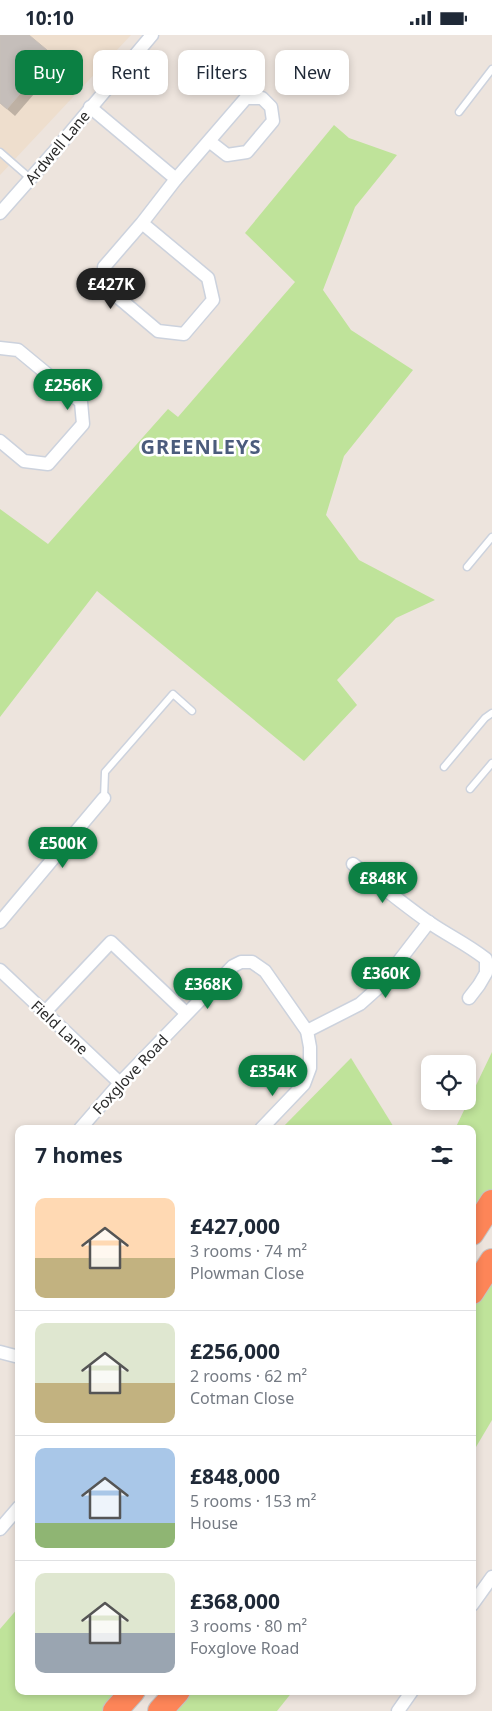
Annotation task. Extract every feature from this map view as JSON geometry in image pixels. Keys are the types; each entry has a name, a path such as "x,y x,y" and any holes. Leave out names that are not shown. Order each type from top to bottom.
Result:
{"highway":[{"path":"476,1227 492,1202"},
{"path":"476,1286 492,1261"},
{"path":"115,1711 129,1695"},
{"path":"160,1711 174,1695"}],"street":[{"name":"Ardwell Lane","path":"0,213 152,35"},
{"path":"142,223 208,278 213,300 184,335 158,331 107,288 104,267 142,223 176,179 246,98 262,98 271,107 273,121 246,152 227,155 209,141"},
{"path":"90,107 176,179"},
{"path":"0,348 18,349 81,402 82,424 48,464 24,461 0,441"},
{"path":"0,921 104,798"},
{"path":"353,864 429,922 445,933 469,945 486,959 486,973 469,998"},
{"path":"307,1031 360,1004 379,987 429,922"},
{"path":"44,1012 111,942 186,1013"},
{"name":"Foxglove Road","path":"83,1125 120,1083 232,966 241,962 252,962 265,971 307,1031 310,1047 310,1068 304,1084 265,1125"},
{"name":"Field Lane","path":"0,970 120,1083"},
{"path":"0,1352 15,1356"},
{"path":"0,1529 15,1512"},
{"path":"476,1599 492,1577"},
{"path":"398,1711 409,1695"}],"lane":[{"path":"458,111 492,69"},
{"path":"0,152 31,179"},
{"path":"467,567 492,537"},
{"path":"104,798 105,772 173,694 192,711"},
{"path":"444,767 492,713"},
{"path":"470,789 492,763"}],"shaded area":[{"path":"0,35 131,35 117,50 93,50 93,76 83,86 83,50 15,50 15,95 75,95 0,175"}],"green space":[{"path":"334,125 349,138 397,155 355,207 323,290 351,330 413,370 344,456 326,515 359,560 435,600 396,618 337,680 357,705 304,761 97,591 0,717 0,509 48,544 168,409 178,417 295,282 245,233"},
{"path":"492,1052 492,1202 476,1228 476,1125 457,1125 464,1110 476,1110 476,1085"},
{"path":"351,1058 393,1125 285,1125"},
{"path":"492,1261 492,1420 476,1447 476,1287"},
{"path":"15,1612 15,1695 129,1695 115,1711 0,1711 0,1629"},
{"path":"174,1695 290,1695 277,1711 160,1711"}],"building":[{"path":"0,35 29,35 47,50 15,50 15,95 19,95 7,109 0,103"}],"district":[{"name":"GREENLEYS","path":"201,446"}]}
